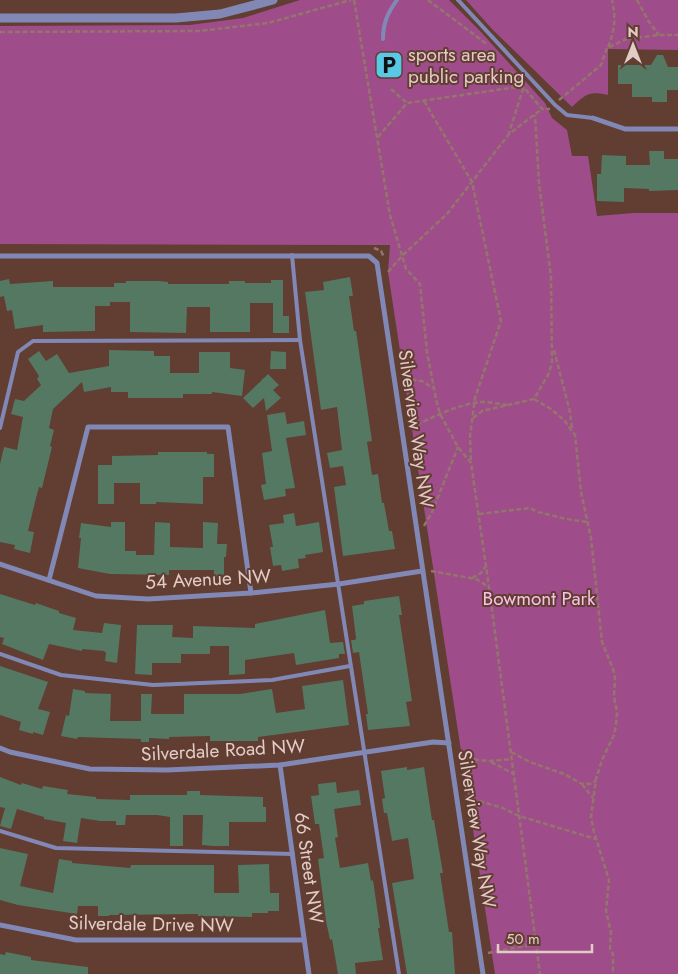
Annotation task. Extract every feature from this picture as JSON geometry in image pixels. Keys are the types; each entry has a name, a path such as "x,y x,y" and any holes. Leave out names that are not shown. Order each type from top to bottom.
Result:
{"street":[{"path":"0,18 176,18 220,14 272,0"},
{"path":"594,118 625,129 678,130"},
{"name":"Silverview Way NW","path":"0,256 369,256 377,264 483,974"},
{"path":"49,580 88,427 228,427 251,593"},
{"name":"54 Avenue NW","path":"0,564 96,596 148,599 251,593 339,584 422,570"},
{"name":"Silverdale Road NW","path":"0,748 10,752 90,769 167,770 280,765 433,742 449,742"},
{"name":"66 Street NW","path":"280,765 309,974"},
{"name":"Silverdale Drive NW","path":"0,925 76,940 304,940"}],"lane":[{"path":"383,39 383,28 386,18 397,0"},
{"path":"458,0 555,105 567,115 594,118"},
{"path":"292,255 300,340 399,974"},
{"path":"0,428 18,352 33,341 300,340"},
{"path":"0,654 61,675 153,685 272,680 350,666"},
{"path":"0,831 56,848 293,854"}],"path":[{"path":"354,0 390,215 406,269 420,284 426,352 440,414 458,447 471,463"},
{"path":"428,0 490,47"},
{"path":"387,274 402,256 447,214 509,134 542,110 549,110 558,100 602,65 615,24 612,0"},
{"path":"636,0 659,35"},
{"path":"607,48 626,39 678,35"},
{"path":"507,66 542,110"},
{"path":"377,138 407,103 524,86"},
{"path":"509,134 524,86"},
{"path":"391,89 407,103"},
{"path":"424,101 472,182 501,321 474,403 470,436 471,463 540,974"},
{"path":"472,419 482,411 534,399 548,375 552,362 551,277 538,183 535,115"},
{"path":"552,345 570,412 572,431"},
{"path":"404,379 422,381 434,388"},
{"path":"534,399 564,420 575,435 581,492 588,522 599,605 602,642 614,669 614,697 617,712 614,736 602,760 596,781 591,817 596,840 609,880 606,911 611,933 610,949 613,954 613,974"},
{"path":"402,432 440,414 474,403 485,402 508,405"},
{"path":"418,539 432,512 458,447"},
{"path":"479,514 530,508 566,519 588,522"},
{"path":"470,578 481,573 486,565"},
{"path":"422,570 470,578 489,587"},
{"path":"511,752 530,762 564,774 582,784 593,798"},
{"path":"458,758 489,761 512,759"},
{"path":"489,761 514,774"},
{"path":"582,784 590,784 596,781"},
{"path":"465,797 596,840"},
{"path":"488,953 537,944"}],"green space":[{"name":"Bowmont Park","path":"300,0 449,0 481,32 545,103 552,118 567,130 572,156 588,156 597,216 634,213 678,213 678,974 495,974 388,272 390,245 0,244 0,26 190,25 243,18"},
{"path":"466,0 678,0 678,50 608,49 608,95 596,93 588,95 572,107 493,30"}],"building":[{"path":"657,55 663,55 668,67 678,67 678,90 667,90 667,102 652,102 652,97 632,97 632,84 618,84 618,65 651,65"},
{"path":"649,151 664,151 664,159 678,159 678,190 649,191 649,189 624,188 624,202 597,201 597,174 601,174 602,155 626,156 626,165 650,165"},
{"path":"350,277 353,296 349,296 372,441 367,442 372,475 378,474 382,503 384,503 389,531 392,531 395,549 343,556 334,487 346,485 343,466 330,468 327,453 342,450 337,407 321,410 305,292 324,290 323,282"},
{"path":"9,279 10,284 53,281 53,287 114,287 114,283 126,283 126,281 159,281 168,282 168,284 229,284 229,281 271,283 271,280 283,280 283,316 289,316 289,333 273,333 273,303 250,303 250,332 210,332 210,307 187,307 186,333 130,332 130,302 110,302 110,306 95,306 95,331 43,332 43,325 15,329 12,310 7,311 4,296 0,297 0,281"},
{"path":"109,350 154,351 154,356 170,356 170,373 199,373 199,352 230,352 230,368 245,370 242,396 212,392 212,394 183,394 183,398 128,398 128,392 111,392 111,387 84,392 82,382 53,409 49,428 54,430 50,446 52,447 42,488 39,487 28,531 34,532 30,553 14,549 15,545 0,542 0,464 4,447 17,450 23,417 11,414 15,399 24,401 41,385 37,379 39,376 28,359 39,351 46,361 57,354 69,373 109,366"},
{"path":"271,351 286,352 286,369 270,369"},
{"path":"268,374 279,385 273,390 281,398 266,411 264,398 253,408 243,398"},
{"path":"285,412 287,424 304,421 306,435 286,438 295,488 285,489 286,496 264,500 261,485 266,484 262,453 272,451 267,415"},
{"path":"158,452 207,452 207,454 214,454 214,477 203,477 203,504 156,502 156,504 140,504 140,483 114,483 114,504 98,504 98,465 112,465 112,456 158,455"},
{"path":"294,513 296,526 319,522 323,552 305,555 306,558 298,559 299,568 282,571 281,565 273,566 270,547 273,547 269,525 284,523 283,515"},
{"path":"111,522 125,522 125,551 136,551 136,555 154,555 155,522 170,523 170,547 203,548 203,522 218,523 217,544 227,544 226,557 224,557 224,577 214,577 214,570 169,570 169,575 110,574 78,568 81,523 111,527"},
{"path":"0,594 35,605 36,603 76,618 73,630 102,633 104,623 121,625 117,663 105,661 106,653 104,651 82,649 82,651 49,644 43,660 2,644 4,638 0,637"},
{"path":"399,596 402,615 399,615 412,701 406,702 410,726 368,730 366,714 368,714 359,652 353,653 351,640 356,638 352,606 364,604 364,601"},
{"path":"325,610 330,643 343,642 345,654 339,654 339,658 296,665 294,653 245,660 245,674 229,675 229,646 210,646 210,654 181,654 181,663 152,663 152,675 135,674 137,625 173,625 172,637 193,638 193,626 255,628 255,624"},
{"path":"0,666 48,682 38,709 50,712 43,735 19,730 21,722 0,715"},
{"path":"343,680 349,725 258,737 258,741 210,741 210,736 169,737 169,739 149,738 149,742 141,742 141,739 78,737 77,739 61,736 66,715 69,716 73,689 85,691 85,693 111,694 110,721 141,721 141,694 152,694 151,714 184,714 184,694 240,694 272,689 276,713 305,709 302,686"},
{"path":"407,767 407,770 424,767 443,873 440,873 449,932 452,932 455,974 407,974 392,883 414,879 408,838 392,841 387,813 384,813 382,799 385,798 381,771"},
{"path":"0,777 21,785 22,783 42,789 43,786 68,790 67,794 96,797 96,799 130,800 130,795 187,795 187,791 200,791 200,795 263,797 263,807 266,807 266,822 229,822 229,846 213,846 202,845 203,815 183,815 183,846 170,846 170,817 126,815 125,825 116,825 116,821 81,818 77,843 63,841 66,823 44,819 44,817 17,809 11,829 0,826 5,808 0,807"},
{"path":"336,782 337,793 359,790 361,805 334,809 338,837 335,838 340,868 368,863 371,881 373,880 380,928 378,928 383,960 355,963 356,974 338,974 332,939 330,940 326,921 318,859 324,858 319,824 315,824 311,796 319,795 318,784"},
{"path":"0,848 28,854 20,886 53,893 59,859 72,861 72,863 130,868 131,865 214,865 214,893 239,893 238,865 269,864 270,893 279,893 279,911 252,913 252,917 198,916 198,914 98,916 98,906 78,906 77,914 18,905 0,900"},
{"path":"6,952 31,957 31,960 88,967 88,974 0,974 0,954 5,955"}],"place":[{"name":"sports area public parking","path":"389,65"}]}
